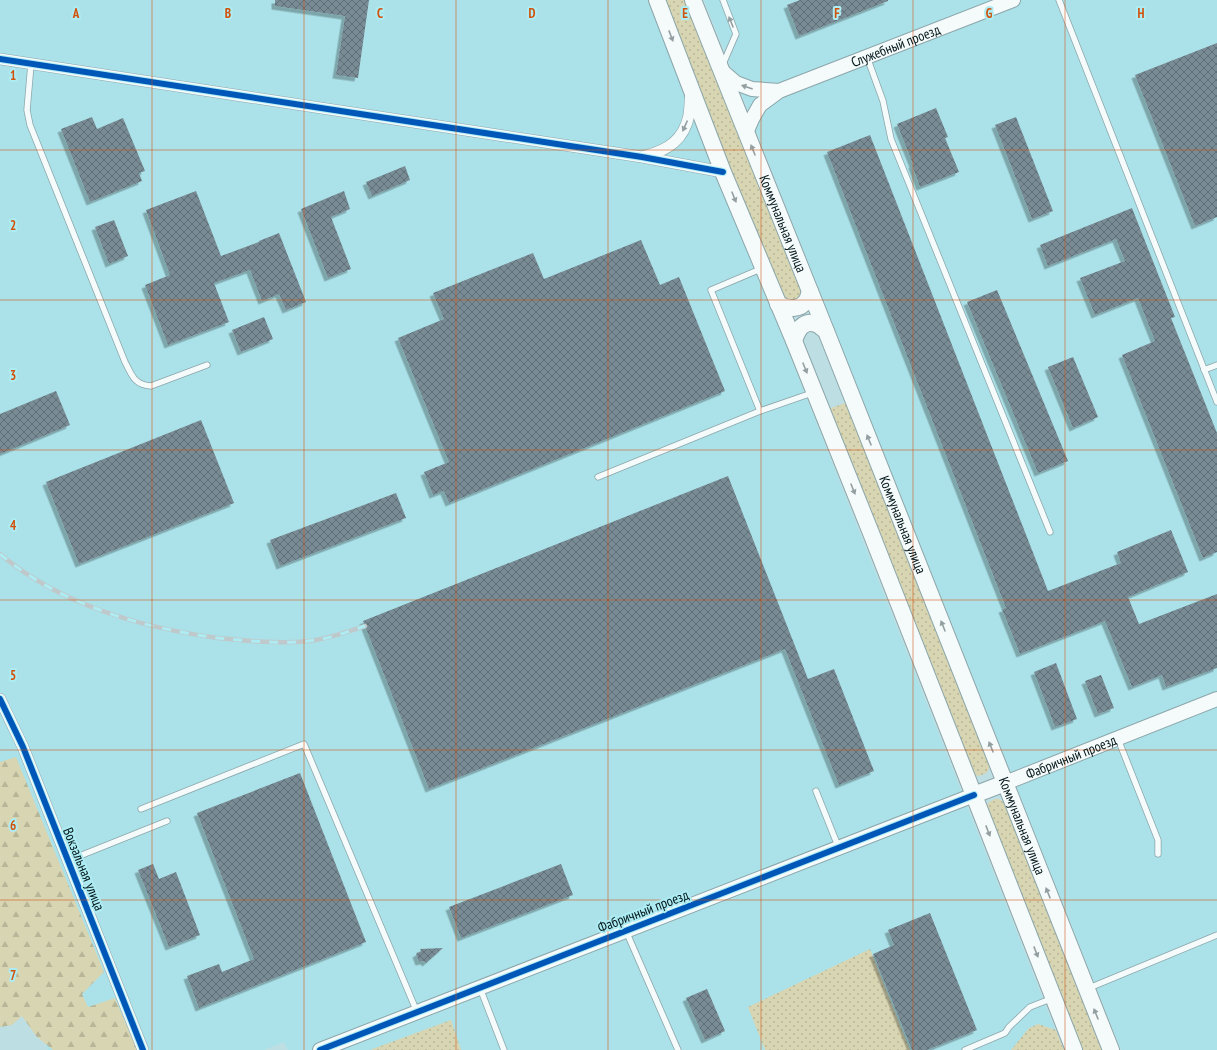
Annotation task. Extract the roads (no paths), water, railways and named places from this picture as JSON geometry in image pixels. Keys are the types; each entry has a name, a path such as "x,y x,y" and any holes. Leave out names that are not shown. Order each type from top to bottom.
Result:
{"main road":[{"path":"657,0 723,172 815,392 1074,1050"},
{"name":"Коммунальная улица","path":"693,0 1111,1050"},
{"path":"778,304 785,308 793,309 802,305 807,300 810,291"},
{"path":"794,341 796,332 804,324 816,324 826,331"},
{"name":"Фабричный проезд","path":"974,795 1005,783"}],"street":[{"name":"Служебный проезд","path":"746,133 760,104 779,92 1012,0"},
{"path":"0,59 642,157 723,172"},
{"name":"Служебный проезд","path":"720,69 736,83 752,89 779,92"},
{"path":"642,157 659,152 670,146 685,128 689,115 691,88"},
{"name":"Вокзальная улица","path":"0,699 22,747 143,1050"},
{"name":"Фабричный проезд","path":"1005,783 1217,699"},
{"name":"Фабричный проезд","path":"320,1050 974,795"}],"lane":[{"path":"720,69 736,34 723,0"},
{"path":"1060,0 1217,402"},
{"path":"866,57 883,101 891,139 1050,532"},
{"path":"31,64 27,110 30,125 125,362 135,381 143,386 151,386 206,365"},
{"path":"760,411 711,290 763,268"},
{"path":"1204,370 1217,365"},
{"path":"598,477 760,411 815,392"},
{"path":"1118,739 1158,840 1158,854"},
{"path":"141,809 304,744 417,1012"},
{"path":"816,791 839,848"},
{"path":"67,861 167,821"},
{"path":"626,931 678,1050"},
{"path":"1086,989 1217,934"},
{"path":"480,988 504,1050"},
{"path":"965,1050 1005,1033 1009,1027 1030,1007 1053,997"}],"railway":[{"path":"0,554 23,572 48,587 75,600 131,620 189,634 252,641 298,642 323,639 365,626"}]}
